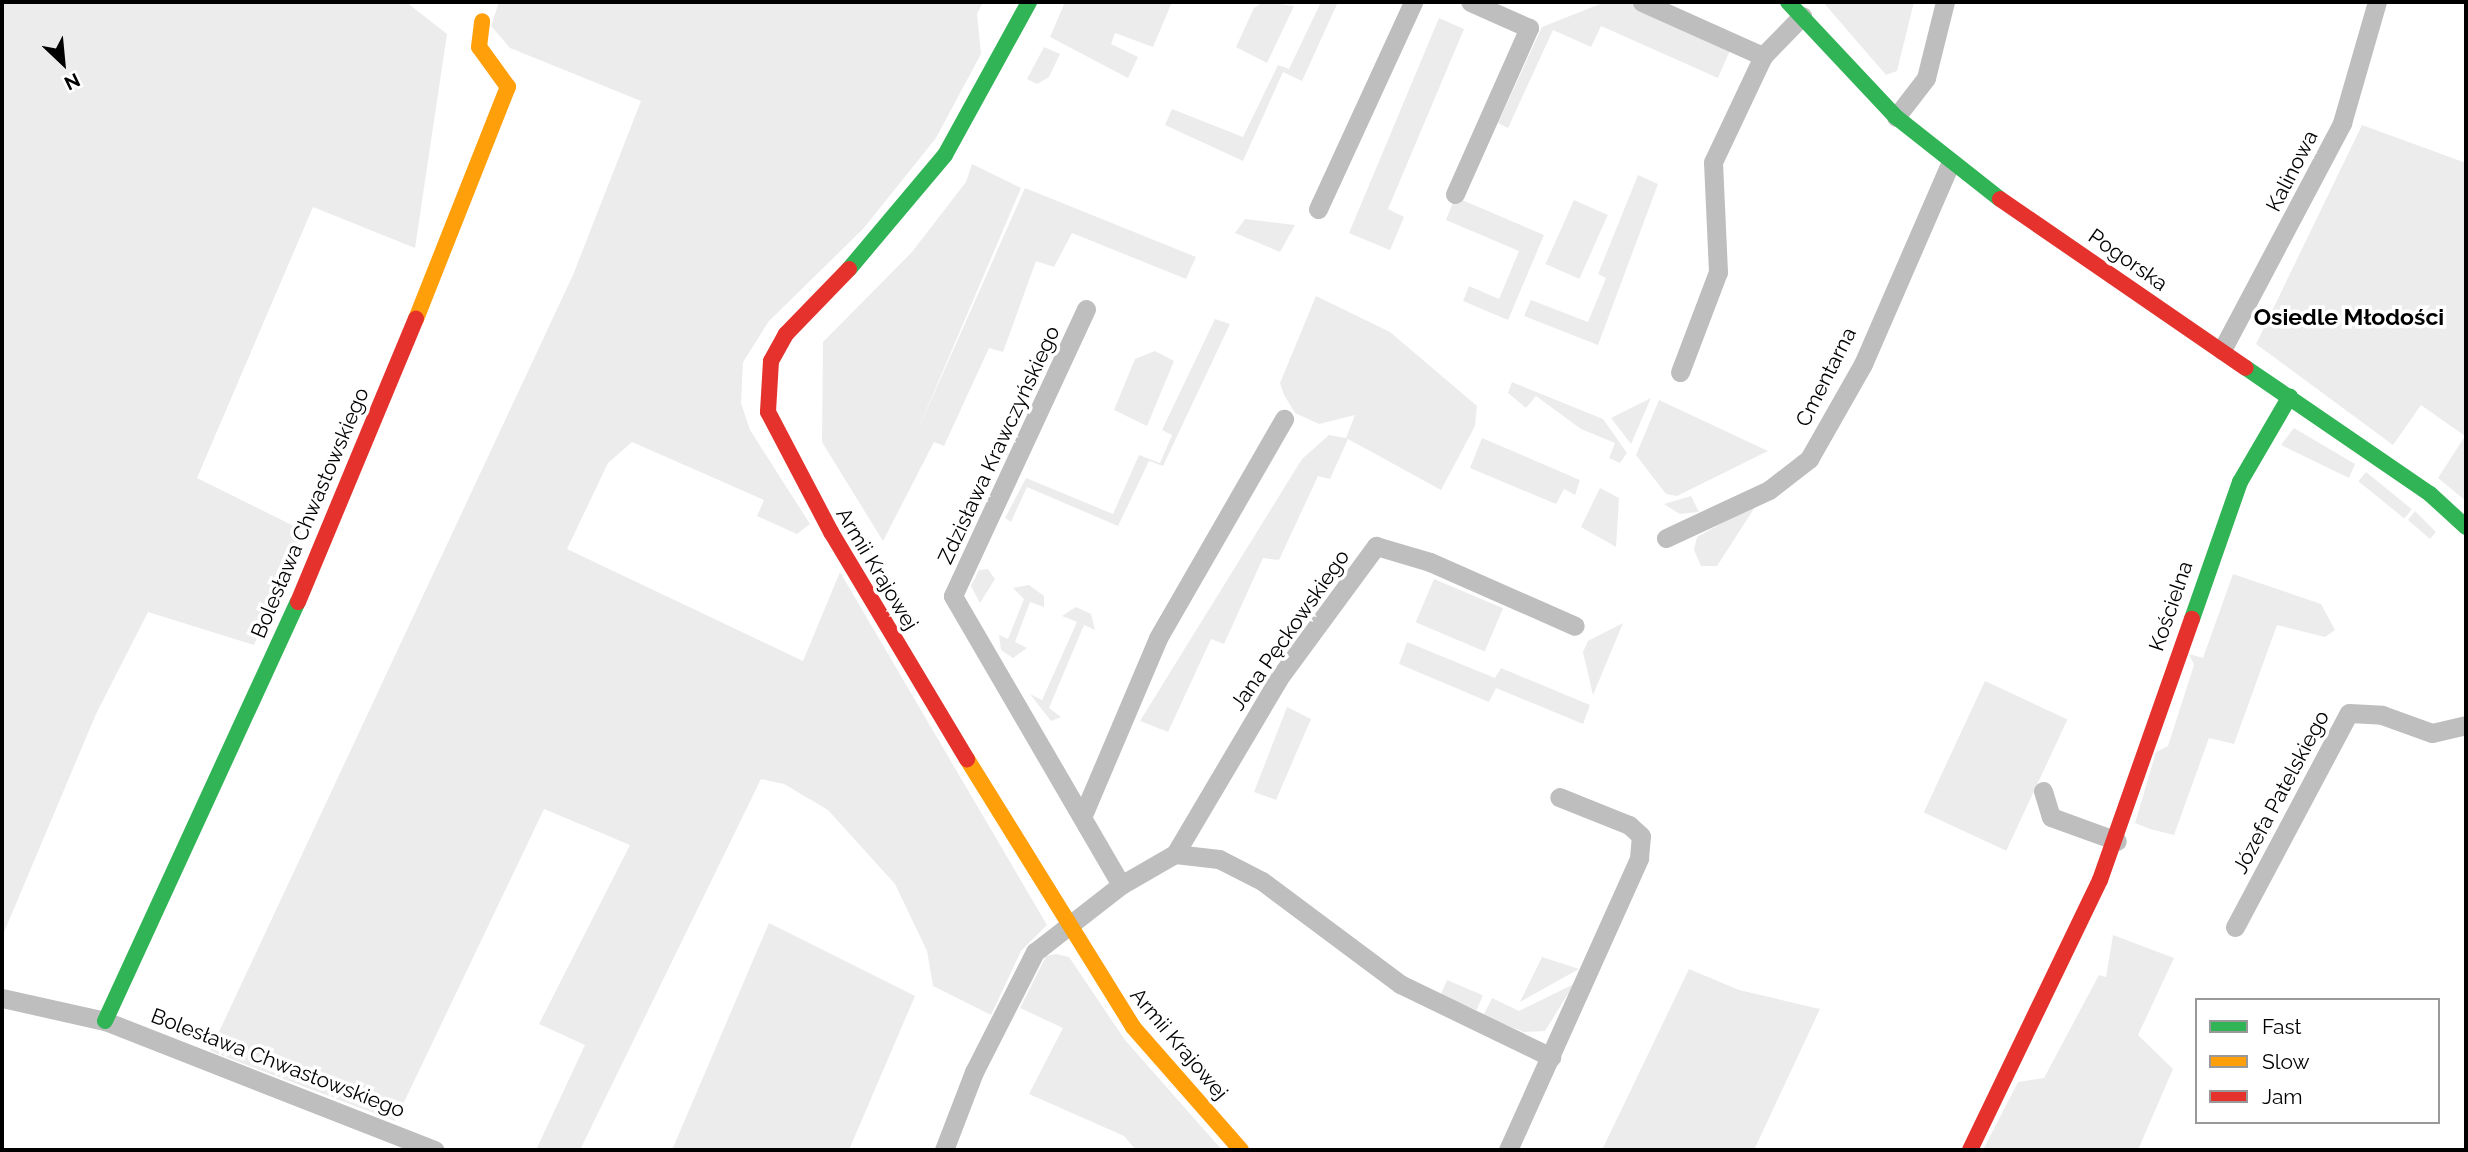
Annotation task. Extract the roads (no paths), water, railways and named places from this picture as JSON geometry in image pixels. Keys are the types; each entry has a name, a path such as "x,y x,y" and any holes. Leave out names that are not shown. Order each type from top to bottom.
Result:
{"street":[{"name":"Armii Krajowej","path":"1029,2 978,101 923,184 786,334 771,360 767,399 786,455 1067,928 1133,1027 1241,1150"},
{"path":"1318,209 1413,2"},
{"path":"1455,194 1529,28 1470,2"},
{"path":"1642,2 1763,56"},
{"name":"Pogorska","path":"1788,2 1896,117 1950,164 2430,494 2466,527"},
{"path":"1896,117 1926,78 1945,2"},
{"name":"Kalinowa","path":"2222,349 2342,123 2377,2"},
{"path":"1680,372 1718,272 1713,162 1763,56 1802,16"},
{"name":"Bolesława Chwastowskiego","path":"105,1021 256,702 500,118 508,87 479,47 482,21"},
{"name":"Cmentarna","path":"1666,538 1769,490 1809,459 1863,364 1950,164"},
{"name":"Zdzisława Krawczyńskiego","path":"1086,309 953,597 1083,815 1121,885"},
{"name":"Kościelna","path":"1970,1150 2117,841 2240,482 2290,396"},
{"path":"1083,815 1158,638 1284,419"},
{"name":"Jana Pęckowskiego","path":"1067,928 1121,885 1175,854 1279,678 1376,546 1430,562 1575,626"},
{"name":"Józefa Patelskiego","path":"2235,927 2349,713 2382,715 2432,733 2466,725"},
{"path":"2043,791 2051,817 2117,841"},
{"path":"1508,1150 1639,858 1641,836 1559,797"},
{"path":"1175,854 1219,859 1262,881 1400,984 1551,1058"},
{"path":"944,1150 1025,967 1067,928"},
{"name":"Bolesława Chwastowskiego","path":"2,998 105,1021 435,1150"}],"district":[{"name":"Osiedle Młodości","path":"2349,317"}]}
